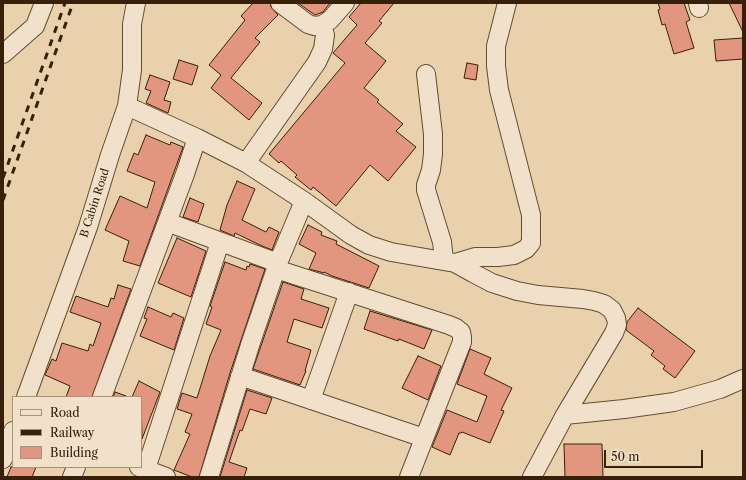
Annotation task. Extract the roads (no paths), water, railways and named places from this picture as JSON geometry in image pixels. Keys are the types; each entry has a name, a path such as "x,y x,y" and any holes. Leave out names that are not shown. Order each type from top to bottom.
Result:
{"street":[{"path":"3,54 35,26 44,3"},
{"name":"B Cabin Road","path":"26,396 88,227 110,154 127,106 132,70 132,24 136,3"},
{"path":"280,3 308,24 314,26 322,25 330,20 345,3"},
{"path":"450,262 475,257 514,255 526,249 531,243 531,215 499,90 496,66 496,46 507,3"},
{"path":"246,163 317,62 323,49 325,36 322,25"},
{"path":"426,74 433,134 433,154 426,190 442,242 450,262"},
{"path":"127,106 197,138 246,163 304,200 351,235 370,245 391,252 450,262 492,283 511,289 538,295 589,300 604,304 612,310 616,318 617,325 614,333 565,415 532,477"},
{"path":"102,396 197,138"},
{"path":"209,477 240,376 277,266 304,200"},
{"path":"167,222 277,266 349,292 449,325 456,328 460,332 462,342 409,477"},
{"path":"166,477 142,468 220,242"},
{"path":"311,400 349,292"},
{"path":"240,376 424,438"},
{"path":"565,415 674,402 720,389 743,379"},
{"path":"3,459 12,434"}],"railway":[{"path":"3,178 65,3"},
{"path":"3,200 73,3"}]}
